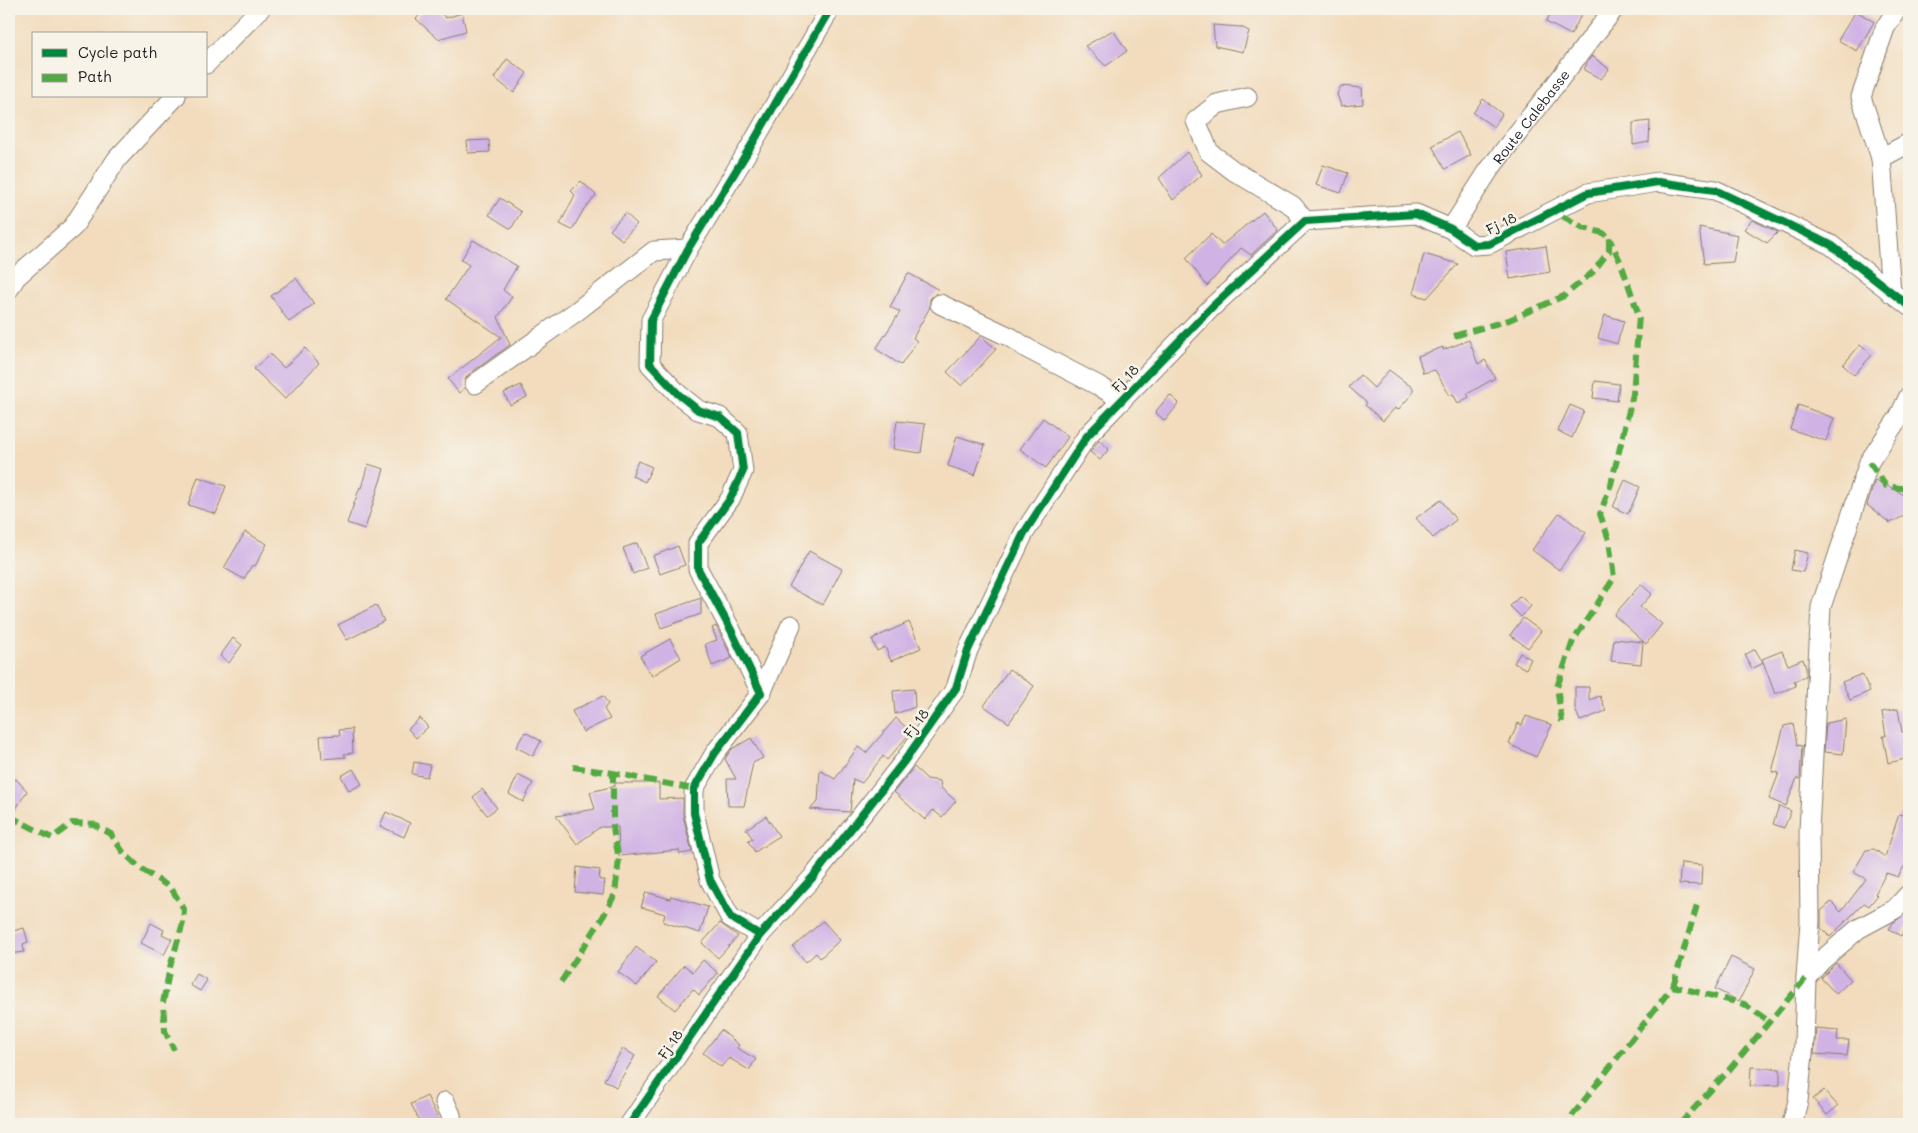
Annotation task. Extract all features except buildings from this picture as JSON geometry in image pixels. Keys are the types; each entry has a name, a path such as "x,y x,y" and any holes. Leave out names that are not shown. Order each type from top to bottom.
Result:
{"street":[{"path":"208,62 260,9"},
{"path":"760,693 732,630 698,569 698,543 730,499 743,471 738,433 720,417 698,410 678,394 650,364 651,320 688,249 751,146 830,9"},
{"name":"Route Calebasse","path":"1451,229 1489,170 1614,9"},
{"path":"1892,293 1882,158 1860,97 1885,28 1897,9"},
{"path":"1247,96 1216,104 1196,121 1209,152 1234,171 1293,206 1304,221"},
{"path":"9,289 16,277 73,227 117,159 174,98"},
{"path":"1882,158 1909,143"},
{"name":"Fj 18","path":"630,1124 760,935 813,877 905,760 956,688 968,650 1024,533 1087,436 1212,306 1304,221 1416,214 1451,229 1474,245 1489,244 1588,193 1658,182 1715,190 1831,245 1909,307"},
{"path":"475,384 577,311 654,251 688,249"},
{"path":"940,304 1010,337 1028,349 1122,400"},
{"path":"1792,1124 1798,1102 1804,1044 1810,920 1809,830 1821,607 1869,462 1900,417 1909,396"},
{"path":"760,935 730,917 710,880 694,813 694,789 715,753 760,693 791,626"},
{"path":"1806,978 1821,961 1858,929 1895,909 1909,894"},
{"path":"445,1102 452,1124"}],"marked path":[{"path":"1454,336 1509,320 1564,296 1593,272 1609,251 1609,238 1603,233 1584,228 1553,211"},
{"path":"1562,722 1557,687 1573,641 1614,578 1609,540 1600,514 1611,484 1633,394 1639,316 1621,263 1609,238"},
{"path":"1869,462 1886,486 1909,489"},
{"path":"573,767 694,789"},
{"path":"561,982 603,917 615,894 619,859 613,828 613,773"},
{"path":"9,816 52,838 72,823 93,824 111,834 123,852 140,868 171,888 184,909 183,923 170,967 163,1003 165,1031 174,1050"},
{"path":"1673,986 1698,902"},
{"path":"1680,1124 1729,1070 1806,978"},
{"path":"1572,1116 1673,986 1744,1004 1770,1022"}],"cycle path":[{"path":"760,935 730,917 710,880 694,813 694,789 715,753 761,693 731,630 698,569 698,543 730,499 743,471 738,433 720,417 698,410 678,394 650,364 651,320 688,249 751,146 830,9"},
{"path":"630,1124 760,935 813,877 905,760 956,688 968,650 1024,533 1087,436 1212,307 1305,221 1416,214 1451,229 1474,245 1489,244 1588,193 1658,182 1715,190 1831,245 1909,306"}]}
